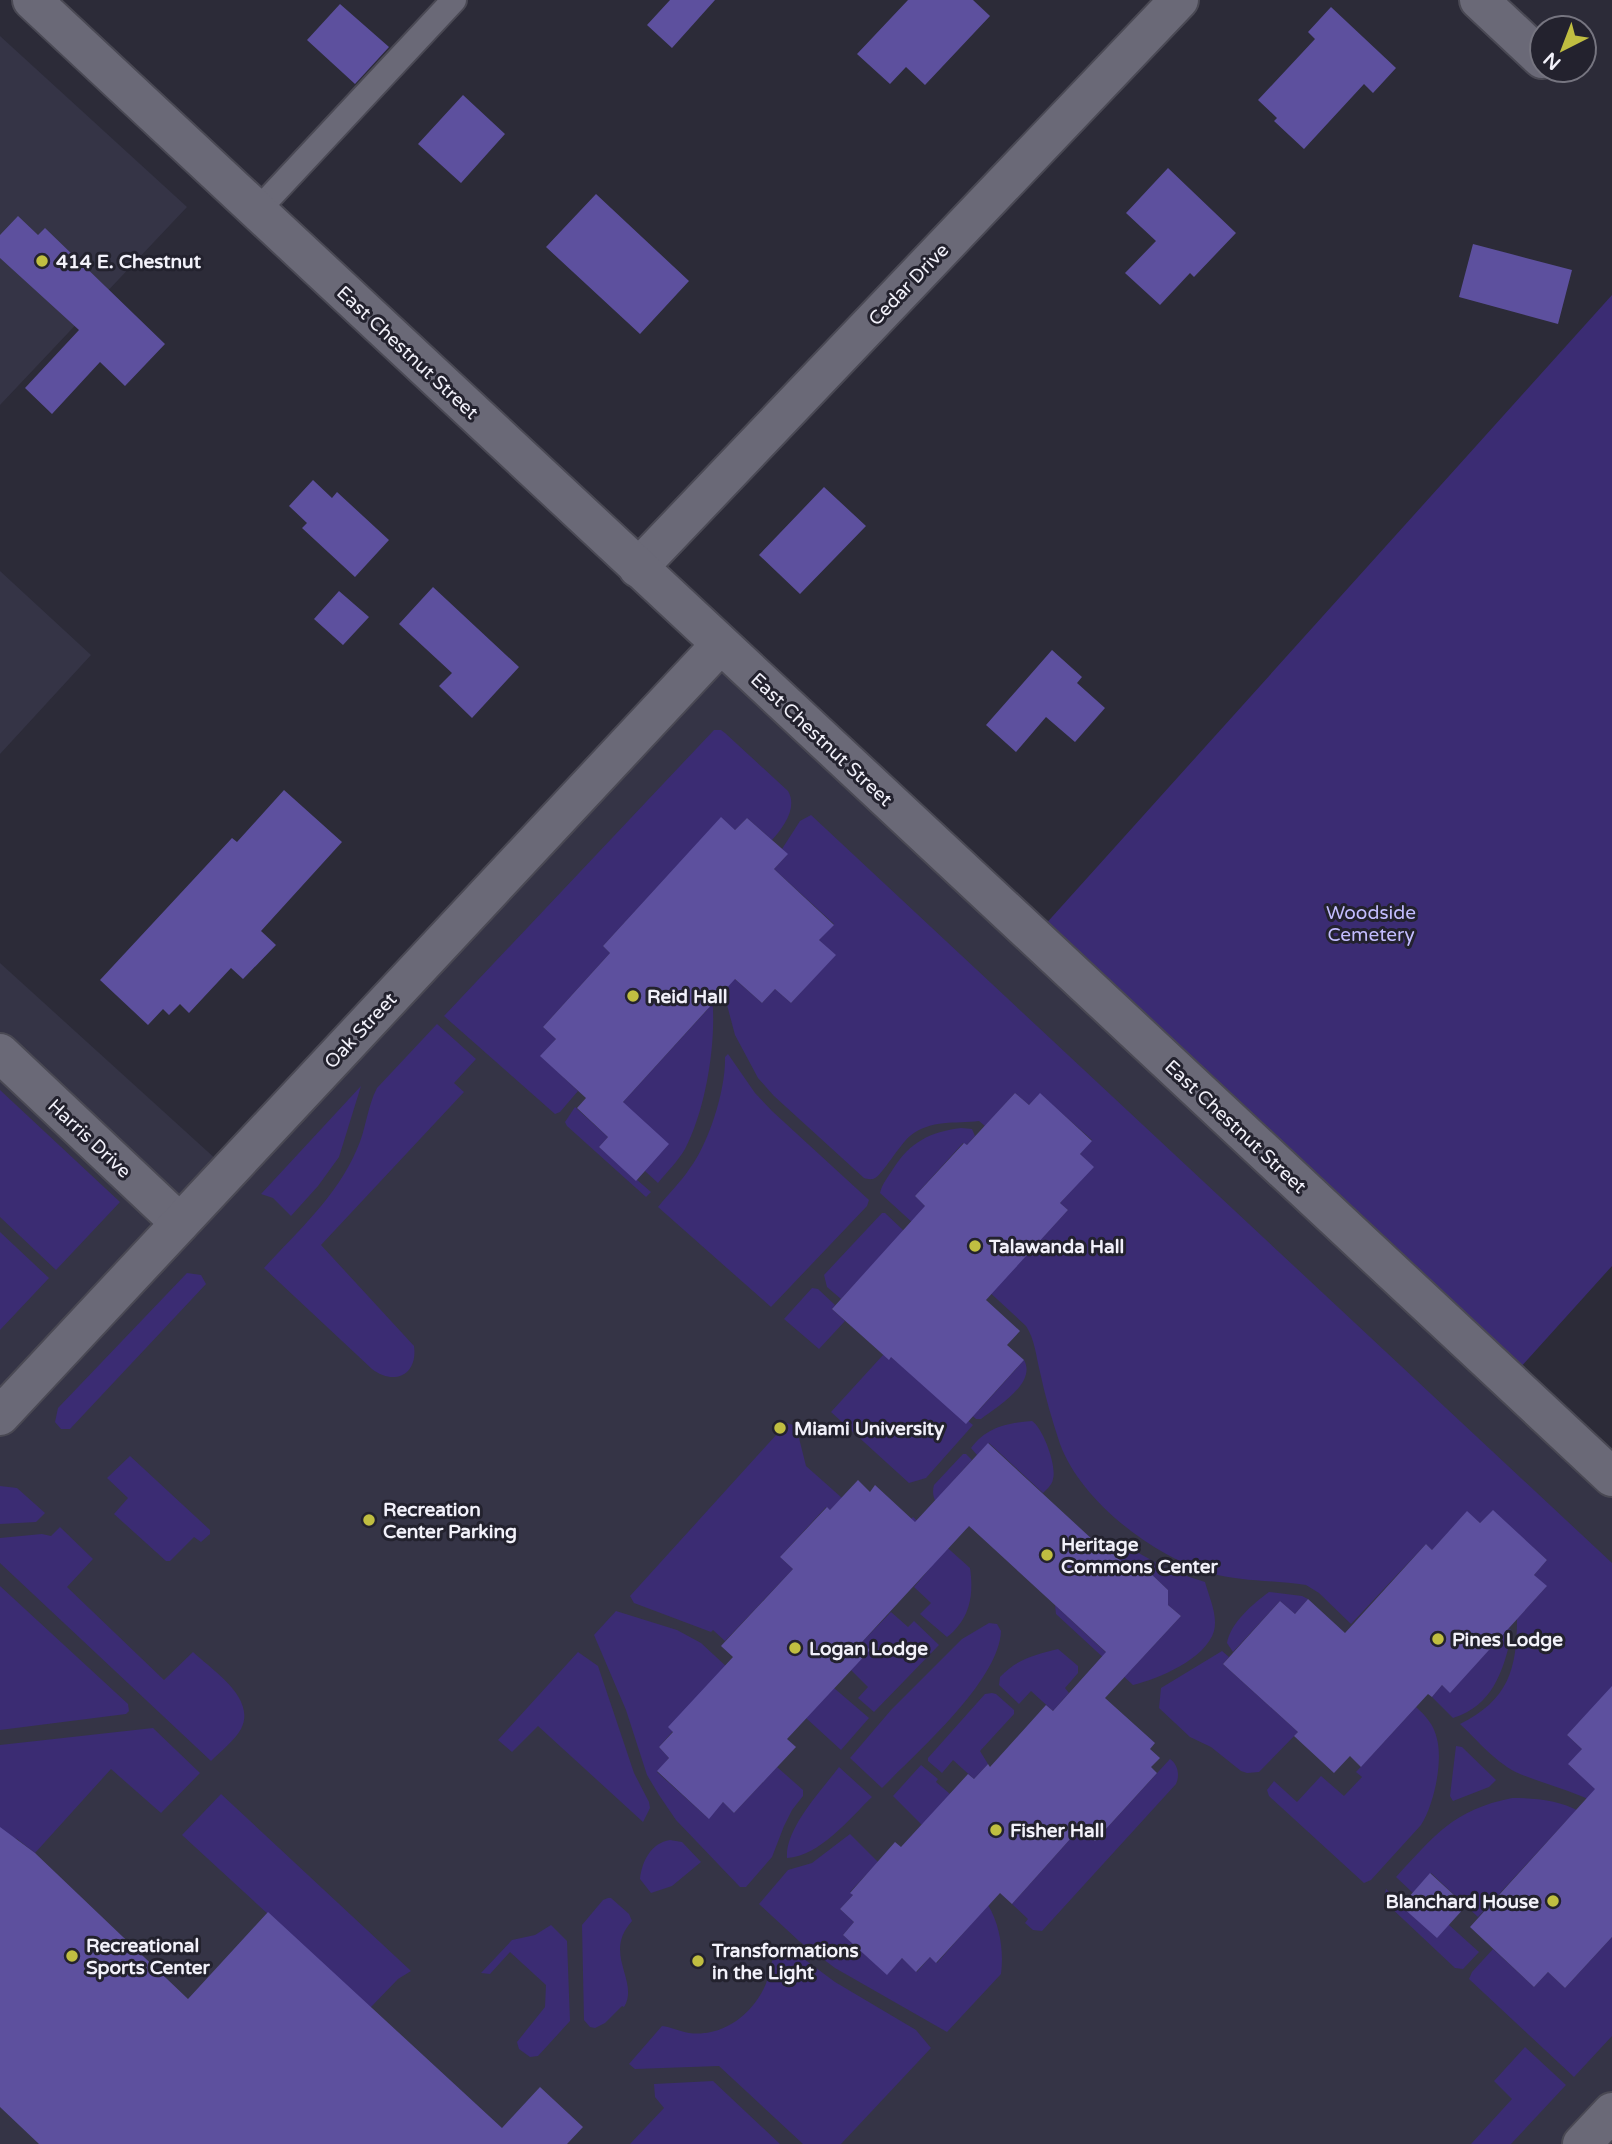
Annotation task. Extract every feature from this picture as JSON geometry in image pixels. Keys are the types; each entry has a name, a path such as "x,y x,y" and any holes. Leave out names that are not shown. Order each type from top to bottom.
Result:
{"street":[{"name":"East Chestnut Street","path":"33,0 1612,1477"},
{"name":"Cedar Drive","path":"638,568 1179,0"},
{"path":"1479,0 1528,46"},
{"name":"Oak Street","path":"0,1416 720,645"},
{"name":"Harris Drive","path":"0,1052 180,1223"},
{"path":"1582,2144 1612,2112"}],"lane":[{"path":"257,211 454,0"}],"shaded area":[{"path":"0,36 187,207 0,405"},
{"path":"0,571 91,655 0,754"},
{"name":"Miami University","path":"720,645 1612,1477 1612,2112 1582,2144 0,2144 0,963 229,1171"}],"green space":[{"name":"Woodside Cemetery","path":"1612,295 1612,1266 1509,1380 1034,937"},
{"path":"714,730 725,733 788,791 791,804 788,817 772,840 747,818 735,830 721,818 603,946 610,953 543,1027 556,1039 541,1056 578,1091 560,1112 555,1114 444,1016"},
{"path":"811,815 1612,1563 1612,1688 1567,1735 1582,1749 1569,1765 1597,1790 1588,1799 1512,1770 1488,1752 1460,1724 1489,1705 1499,1694 1512,1668 1517,1619 1546,1587 1534,1575 1547,1560 1493,1511 1480,1523 1467,1512 1432,1550 1426,1544 1351,1624 1319,1593 1306,1585 1222,1576 1165,1554 1121,1524 1084,1486 1060,1444 1029,1331 971,1275 1021,1261 1068,1210 1060,1203 1093,1167 1080,1154 1092,1140 1040,1094 1029,1105 1015,1093 985,1126 979,1121 935,1125 918,1131 906,1140 878,1176 870,1179 864,1178 774,1096 758,1078 735,1035 722,986 729,974 762,1003 775,989 791,1003 835,955 819,940 834,924 774,869 787,855 782,849 800,821"},
{"path":"712,995 711,1053 699,1115 685,1149 658,1183 645,1171 623,1102 708,1009"},
{"path":"437,1024 476,1059 454,1083 464,1092 321,1245 414,1346 414,1356 408,1371 403,1375 388,1377 372,1369 264,1268 316,1212 339,1182 360,1142 377,1088"},
{"path":"728,1054 755,1093 772,1111 869,1200 867,1206 771,1307 658,1207 686,1173 704,1145 719,1100 725,1057"},
{"path":"361,1086 339,1157 291,1216 273,1198 261,1194"},
{"path":"0,1090 120,1202 56,1270 0,1217"},
{"path":"575,1107 608,1137 599,1147 651,1192 646,1197 567,1126 565,1122"},
{"path":"972,1129 975,1136 967,1145 963,1143 915,1196 928,1209 914,1224 880,1193 882,1187 906,1152 914,1145 940,1132"},
{"path":"882,1213 904,1231 841,1299 827,1287 824,1275"},
{"path":"0,1232 49,1278 0,1330"},
{"path":"187,1273 201,1275 206,1284 70,1429 61,1429 55,1422 58,1408"},
{"path":"812,1288 818,1289 835,1305 832,1309 845,1321 819,1349 784,1319"},
{"path":"883,1355 891,1357 973,1425 926,1478 909,1483 831,1412"},
{"path":"1024,1360 1027,1369 1020,1386 981,1419 976,1419 958,1403 979,1410"},
{"path":"1032,1421 1045,1439 1053,1465 1052,1481 1043,1493 989,1443 977,1455 971,1448 984,1435 998,1427"},
{"path":"787,1423 796,1426 806,1466 842,1498 830,1510 826,1507 780,1557 793,1569 725,1641 713,1630 711,1632 634,1603 630,1596"},
{"path":"963,1454 972,1460 938,1498 969,1527 965,1529 942,1510 934,1499 933,1492 934,1485"},
{"path":"130,1456 210,1530 210,1534 201,1542 194,1537 170,1561 166,1561 114,1514 128,1498 107,1478"},
{"path":"0,1486 17,1488 45,1513 36,1522 0,1524"},
{"path":"913,1517 970,1568 969,1606 961,1622 947,1637 920,1614 931,1603 914,1587 931,1567 927,1564 911,1519"},
{"path":"60,1527 93,1559 67,1587 164,1680 193,1652 221,1676 238,1696 243,1706 241,1729 211,1761 0,1563 0,1538 42,1534 51,1536"},
{"path":"1117,1541 1171,1571 1205,1582 1215,1619 1214,1631 1209,1641 1191,1659 1168,1673 1133,1685 1056,1614 1055,1605 1128,1673 1181,1616 1168,1605 1168,1590 1147,1570 1131,1570 1109,1550"},
{"path":"0,1586 128,1704 129,1711 126,1714 0,1730"},
{"path":"1269,1592 1308,1599 1295,1614 1280,1601 1233,1652 1227,1643 1233,1628 1250,1608"},
{"path":"616,1611 677,1630 701,1643 728,1668 659,1747 669,1758 657,1772 708,1818 723,1802 734,1813 777,1767 803,1790 803,1796 792,1810 772,1857 746,1887 740,1887 676,1820 647,1775 626,1710 594,1635"},
{"path":"891,1612 908,1627 914,1621 939,1645 874,1712 858,1698 868,1687 851,1670 862,1642"},
{"path":"989,1623 997,1624 1001,1631 997,1651 986,1672 954,1715 882,1788 850,1758 891,1710 962,1639"},
{"path":"1509,1628 1511,1637 1508,1650 1494,1686 1477,1705 1453,1718 1432,1697 1442,1685 1450,1692"},
{"path":"1058,1649 1078,1666 1078,1673 1065,1688 1069,1693 1053,1711 1031,1691 1019,1704 999,1685 1000,1677 1019,1662"},
{"path":"1222,1651 1229,1657 1223,1664 1298,1732 1259,1772 1241,1771 1211,1747 1190,1737 1159,1708 1161,1688"},
{"path":"578,1652 598,1666 634,1773 649,1802 650,1808 643,1822 538,1726 512,1752 498,1740"},
{"path":"834,1688 869,1718 841,1750 806,1718"},
{"path":"992,1693 1014,1710 1014,1714 980,1751 988,1764 974,1779 953,1760 942,1773 928,1758 985,1694"},
{"path":"1416,1707 1434,1729 1439,1748 1433,1795 1421,1825 1371,1880 1364,1883 1269,1796 1267,1790 1274,1781 1297,1802 1321,1776 1344,1796 1362,1777 1356,1772"},
{"path":"153,1728 200,1773 161,1813 111,1769 35,1853 17,1839 0,1834 0,1745"},
{"path":"1456,1746 1462,1747 1496,1780 1489,1787 1453,1801 1450,1796"},
{"path":"1170,1759 1178,1770 1176,1784 1042,1931 1033,1930 1025,1923 1028,1919 1012,1904 1072,1837 1072,1821 1095,1841"},
{"path":"921,1765 938,1779 936,1782 950,1794 922,1825 893,1796"},
{"path":"839,1767 872,1797 822,1844 799,1856 787,1858 788,1846 798,1822"},
{"path":"221,1794 411,1971 398,1979 370,2008 182,1835"},
{"path":"1512,1798 1547,1800 1579,1811 1568,1819 1478,1917 1431,1873 1413,1893 1396,1877 1434,1837 1460,1817 1492,1803"},
{"path":"850,1834 878,1862 850,1892 853,1895 840,1909 854,1922 843,1935 887,1974 902,1958 917,1972 930,1957 937,1963 988,1905 996,1921 1002,1956 1001,1974 947,2032 835,1968 799,1941 759,1904 788,1870 812,1863"},
{"path":"670,1840 682,1842 701,1862 672,1886 651,1893 640,1879 643,1866 653,1849"},
{"path":"1386,1889 1402,1906 1449,1925 1479,1952 1463,1969 1455,1968 1386,1903"},
{"path":"608,1898 629,1914 632,1921 620,1945 628,1997 624,2007 595,2028 590,2027 584,2020 582,1925 603,1900"},
{"path":"551,1925 567,1941 570,2021 538,2056 530,2057 519,2049 517,2042 545,2007 546,1985 510,1952 490,1974 481,1973 512,1940 535,1935"},
{"path":"1612,1937 1612,2036 1574,2077 1469,1979 1493,1949 1534,1987 1548,1972 1565,1988"},
{"path":"785,1945 835,1982 916,2030 931,2048 841,2144 803,2144 719,2066 635,2069 629,2064 662,2026 689,2033 712,2032 743,2016 758,1998 766,1984 774,1957"},
{"path":"1525,2047 1566,2085 1511,2144 1471,2144 1512,2099 1494,2081"},
{"path":"713,2081 780,2144 630,2144 664,2108 655,2097 654,2084"}],"building":[{"path":"670,0 715,0 672,48 647,25"},
{"path":"908,0 973,0 990,16 925,85 906,67 890,84 857,54"},
{"path":"340,4 389,47 355,84 307,40"},
{"path":"1331,7 1396,68 1373,93 1364,84 1304,149 1274,121 1277,118 1258,100 1315,39 1308,32"},
{"path":"463,95 505,134 461,183 418,144"},
{"path":"1168,168 1236,233 1194,277 1190,273 1160,305 1125,273 1156,241 1126,213"},
{"path":"596,194 689,281 640,334 546,247"},
{"path":"18,216 38,235 45,228 165,344 125,386 100,362 52,414 25,388 79,330 0,258 0,235"},
{"path":"1473,244 1572,270 1558,324 1459,297"},
{"path":"313,480 332,498 337,492 389,540 355,577 302,528 307,523 289,506"},
{"path":"824,487 866,526 800,594 759,555"},
{"path":"433,587 519,667 472,718 439,686 452,673 399,624"},
{"path":"339,591 369,617 343,645 314,619"},
{"path":"1052,650 1082,677 1077,683 1105,708 1075,742 1046,717 1016,752 986,725"},
{"path":"284,790 342,842 261,931 276,945 243,979 231,968 189,1013 180,1004 169,1015 163,1009 148,1025 100,980 232,838 237,842"},
{"name":"Reid Hall","path":"721,817 735,830 747,818 788,854 774,869 834,925 819,940 836,955 791,1003 775,989 762,1003 735,979 623,1102 669,1144 636,1181 599,1147 608,1137 577,1108 586,1098 540,1056 556,1039 543,1027 610,953 603,946"},
{"name":"Talawanda Hall","path":"1015,1093 1029,1105 1040,1093 1092,1141 1080,1154 1094,1167 1060,1203 1068,1210 986,1300 1020,1331 1007,1345 1024,1360 966,1424 832,1309 925,1206 915,1196"},
{"path":"988,1443 1107,1553 1109,1550 1131,1570 1147,1570 1168,1590 1168,1605 1181,1616 1105,1698 1155,1743 1150,1749 1160,1758 1151,1767 1157,1773 1095,1841 1080,1828 1012,1904 1000,1893 936,1963 930,1957 916,1972 902,1958 887,1975 843,1935 854,1922 840,1909 853,1895 850,1893 895,1842 901,1847 968,1774 974,1779 988,1764 990,1767 1046,1705 1053,1711 1106,1652 969,1526 862,1642 870,1650 787,1739 796,1747 734,1813 723,1802 709,1819 657,1771 669,1758 659,1747 673,1732 668,1727 733,1657 721,1646 793,1569 780,1557 827,1507 830,1510 858,1480 870,1492 875,1485 915,1522"},
{"name":"Pines Lodge","path":"1493,1510 1547,1560 1534,1575 1547,1586 1450,1693 1442,1685 1432,1697 1428,1694 1361,1767 1350,1756 1334,1773 1294,1736 1298,1732 1223,1664 1280,1601 1295,1614 1308,1599 1345,1633 1426,1544 1432,1550 1467,1511 1480,1523"},
{"name":"Blanchard House","path":"1612,1686 1612,1937 1565,1988 1548,1972 1534,1987 1470,1927 1595,1789 1568,1764 1582,1749 1567,1735"},
{"name":"Recreational Sports Center","path":"0,1827 35,1853 188,1999 268,1912 502,2128 540,2087 583,2127 567,2144 39,2144 0,2107"},
{"path":"1430,1873 1466,1906 1437,1938 1401,1906"}],"place":[{"name":"414 E. Chestnut","path":"42,261"},
{"name":"Reid Hall","path":"633,996"},
{"name":"Talawanda Hall","path":"975,1246"},
{"name":"Miami University","path":"780,1428"},
{"name":"Recreation Center Parking","path":"369,1520"},
{"name":"Heritage Commons Center","path":"1047,1555"},
{"name":"Pines Lodge","path":"1438,1639"},
{"name":"Logan Lodge","path":"795,1648"},
{"name":"Fisher Hall","path":"996,1830"},
{"name":"Blanchard House","path":"1553,1901"},
{"name":"Recreational Sports Center","path":"72,1956"},
{"name":"Transformations in the Light","path":"698,1961"}]}
